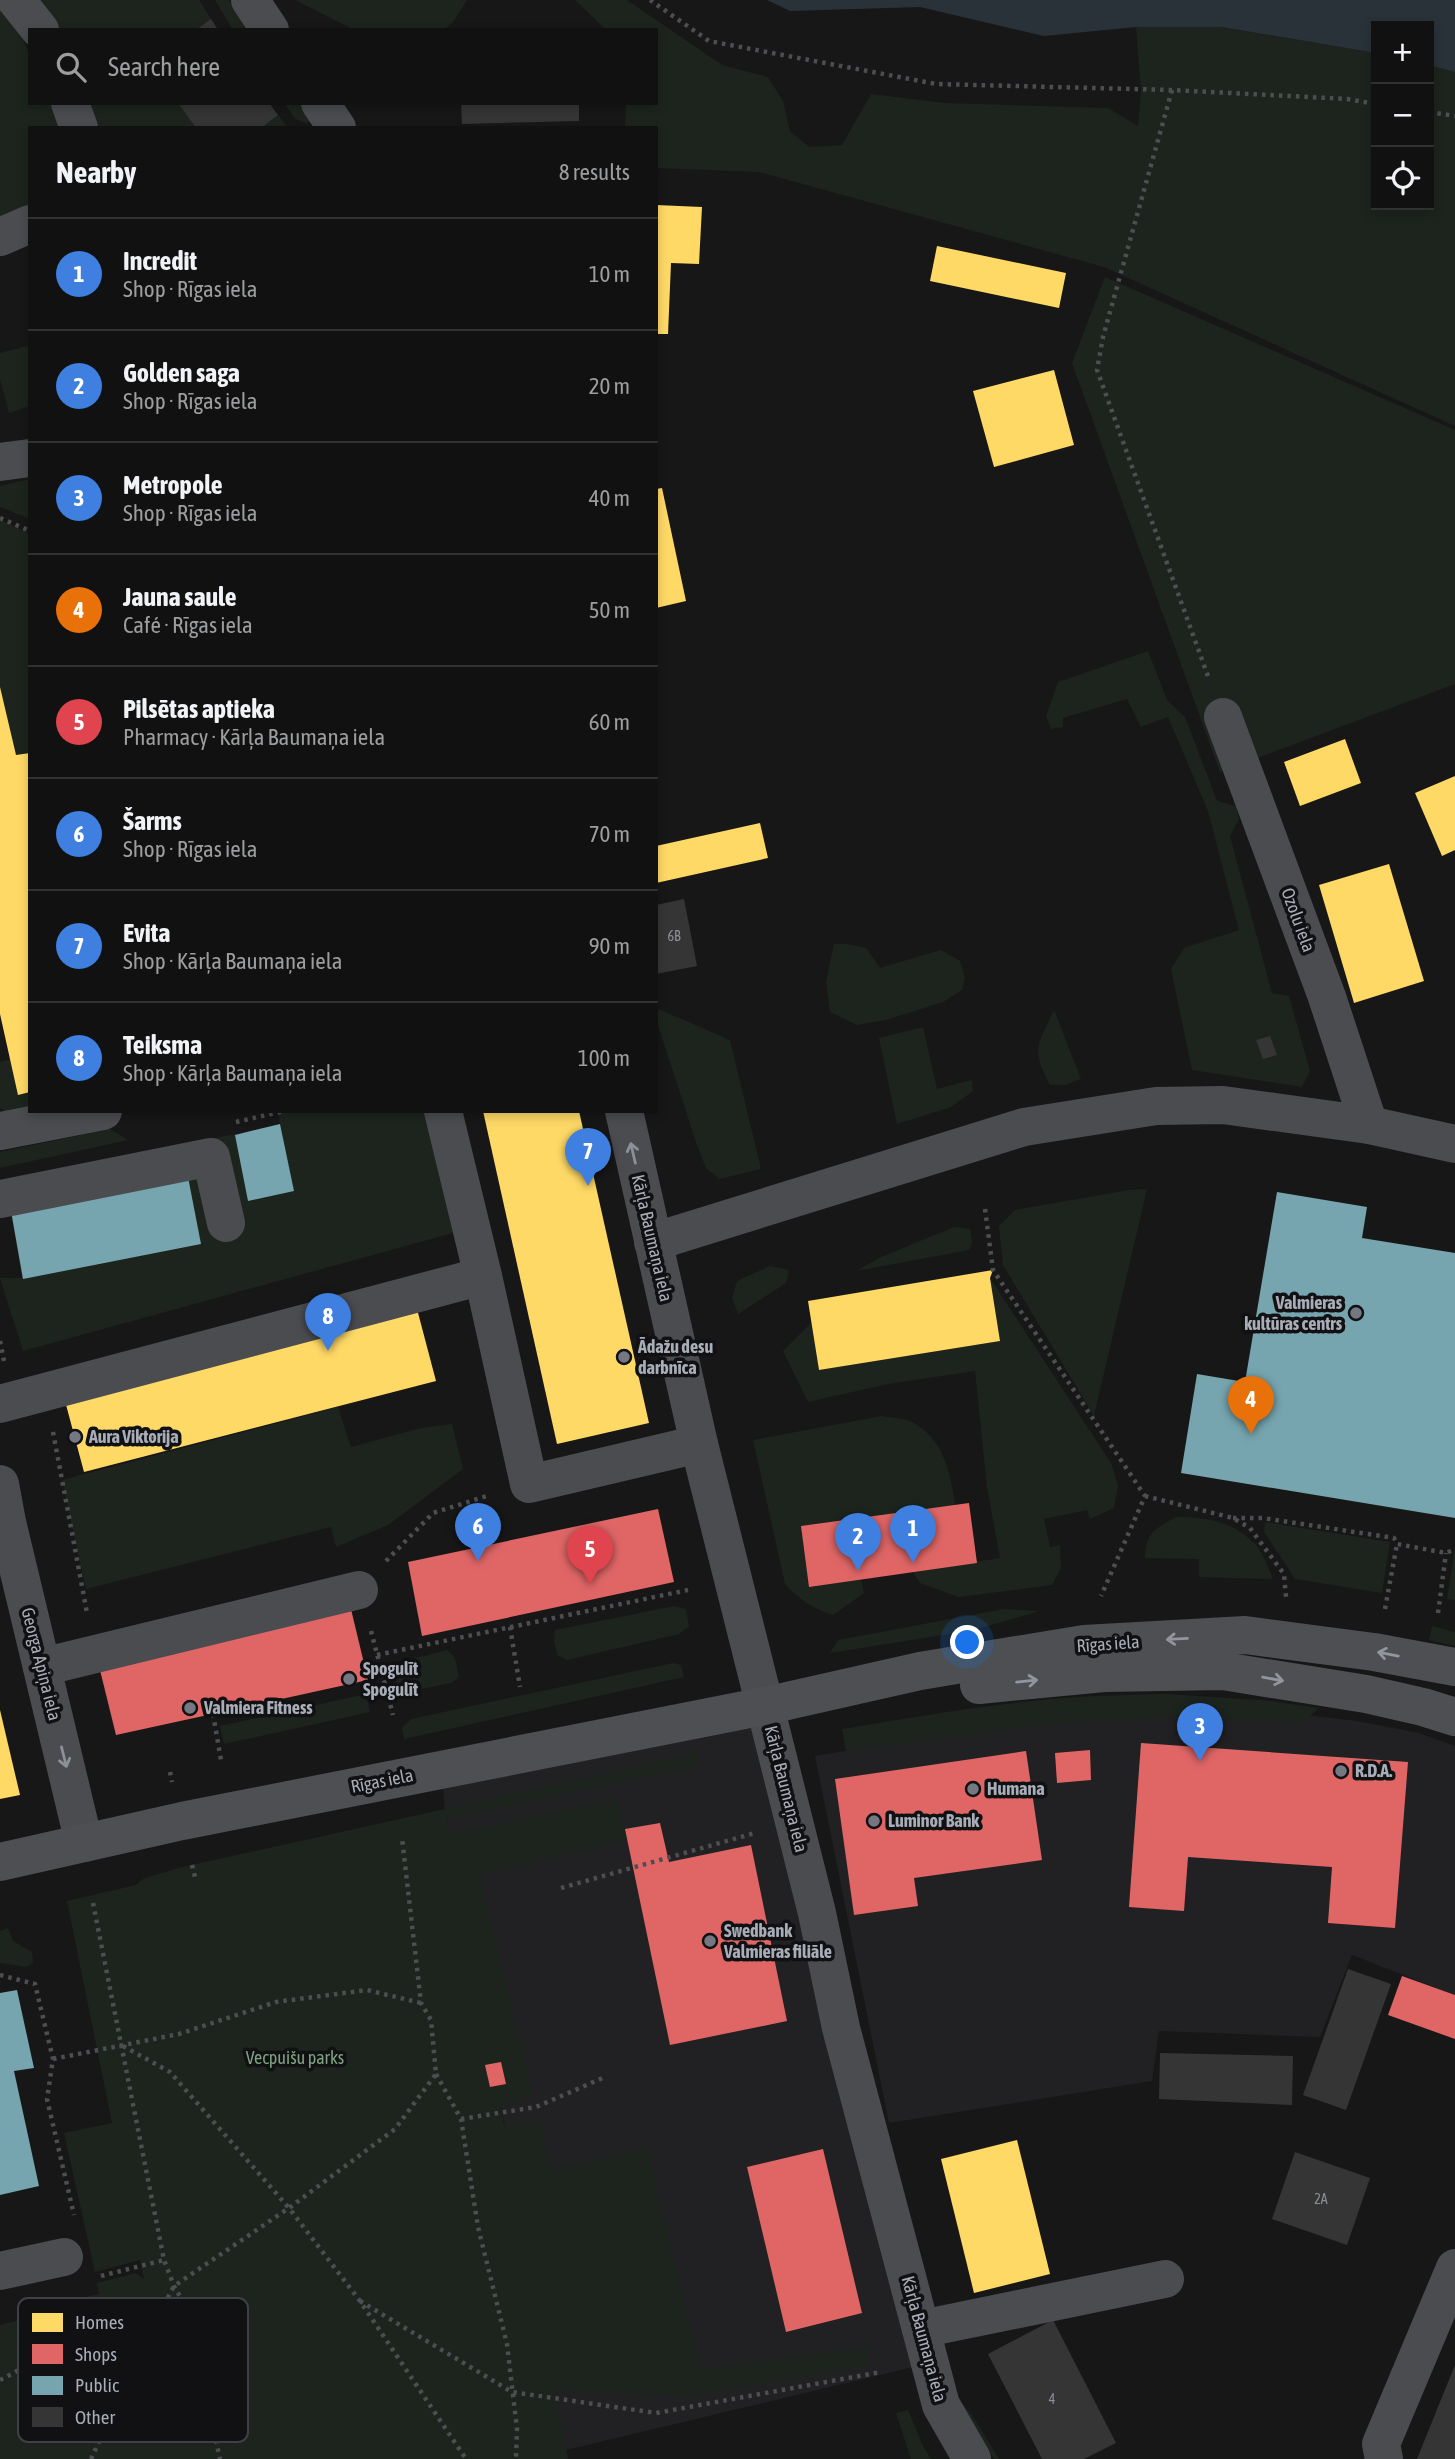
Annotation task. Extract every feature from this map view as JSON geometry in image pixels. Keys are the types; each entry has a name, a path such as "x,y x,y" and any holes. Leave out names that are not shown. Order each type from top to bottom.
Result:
{"main road":[{"name":"Rīgas iela","path":"0,1862 195,1818 765,1706 919,1671 1084,1644 1245,1635 1374,1652 1455,1667"},
{"name":"Rīgas iela","path":"765,1706 818,1703 1104,1673 1223,1671 1366,1694 1455,1717"}],"street":[{"path":"16,0 38,28"},
{"path":"250,0 269,28"},
{"path":"71,105 78,126"},
{"path":"321,105 336,126"},
{"path":"0,237 28,226"},
{"name":"Ozolu iela","path":"1223,718 1327,997 1368,1125"},
{"path":"653,1242 1024,1128 1156,1105 1223,1105 1368,1125 1455,1144"},
{"path":"0,1131 93,1113"},
{"path":"443,1113 529,1484 699,1444"},
{"name":"Kārļa Baumaņa iela","path":"624,1113 699,1444 817,1913 841,2028 941,2405 972,2459"},
{"path":"0,1199 211,1157 226,1223"},
{"path":"0,1404 483,1276"},
{"name":"Georga Apiņa iela","path":"0,1484 4,1523 84,1843"},
{"path":"42,1667 359,1590"},
{"path":"0,2271 76,2254"},
{"path":"1384,2459 1381,2444 1455,2268"},
{"path":"921,2329 1165,2279"}],"path":[{"path":"650,0 709,41 936,84 1172,90 1347,99 1371,103"},
{"path":"1172,90 1103,337 1097,370 1223,718"},
{"path":"1434,113 1455,116"},
{"path":"0,517 28,530"},
{"path":"985,1209 993,1270 1145,1496 1233,1518 1263,1518 1394,1538 1397,1544 1385,1609"},
{"path":"52,1428 87,1615"},
{"path":"393,1715 359,1590 433,1513 529,1484"},
{"path":"1101,1596 1145,1496"},
{"path":"1233,1518 1250,1528 1284,1574 1286,1597"},
{"path":"1397,1544 1446,1553 1455,1549"},
{"path":"1438,1613 1446,1553"},
{"path":"377,1655 688,1590"},
{"path":"510,1628 520,1687"},
{"path":"213,1714 221,1760"},
{"path":"561,1888 760,1832"},
{"path":"402,1838 421,2003 431,2020 436,2074 461,2119 478,2227 507,2344 517,2429 516,2459"},
{"path":"192,1865 196,1881"},
{"path":"93,1903 164,2260 181,2298"},
{"path":"0,1975 35,1984 53,2059 47,2099 76,2254 164,2260"},
{"path":"53,2059 179,2034 276,2002 367,1990 421,2003"},
{"path":"122,2046 170,2072 289,2208 360,2301 466,2459"},
{"path":"167,2298 174,2286 289,2208 395,2129 436,2074"},
{"path":"461,2119 536,2107 606,2077"},
{"path":"360,2301 512,2392 656,2413 881,2372"},
{"path":"0,2380 18,2371"},
{"path":"90,2459 98,2442"}],"shaded area":[{"path":"767,0 1455,0 1455,72 1434,66 1434,21 1371,21 1371,52 1222,27 1136,27 1044,36 920,7 790,11"},
{"path":"765,1706 930,2363 566,2450 445,1811 441,1769"},
{"path":"1245,1708 1357,1721 1419,1733 1455,1746 1455,1995 1352,1955 1320,2037 1159,2031 1152,2081 889,2123 815,1756 1083,1711"}],"green space":[{"path":"0,0 5,0 28,51 28,105 52,105 61,126 28,126 28,207 0,217"},
{"path":"34,0 199,0 217,28 55,28"},
{"path":"215,0 229,0 249,28 232,28"},
{"path":"295,0 467,0 446,28 351,28"},
{"path":"575,0 627,0 722,65 768,77 783,101 790,131 809,147 842,145 871,94 944,103 1108,108 1138,126 1141,89 1136,27 1222,27 1371,52 1371,210 1434,210 1434,66 1455,72 1455,426 1104,267 759,172 658,168 658,126 625,126 626,105 658,105 658,28 604,28"},
{"path":"86,105 271,105 286,126 94,126"},
{"path":"285,105 302,105 313,120 306,123 295,119"},
{"path":"1105,277 1455,430 1455,684 1220,772 1072,363"},
{"path":"28,346 28,407 9,413 0,379 0,353"},
{"path":"28,479 28,518 0,507 0,486"},
{"path":"0,520 28,533 28,1111 8,1113 0,1108 0,1062 10,1059 0,1013"},
{"path":"1148,651 1167,700 1185,717 1217,801 1236,806 1239,819 1230,836 1272,993 1289,996 1310,1071 1302,1087 1192,1070 1171,969 1184,948 1239,930 1208,811 1168,717 1141,727 1127,699 1063,718 1063,727 1051,729 1046,716 1058,682"},
{"path":"834,944 866,948 880,968 941,950 960,961 965,977 962,990 943,1002 886,1020 857,1025 830,1012 826,982"},
{"path":"658,1009 730,1040 761,1169 719,1179 706,1168 658,1025"},
{"path":"1054,1010 1081,1079 1065,1085 1050,1085 1038,1055 1040,1040"},
{"path":"923,1027 937,1089 972,1080 973,1091 951,1107 897,1124 879,1038"},
{"path":"278,1113 426,1113 453,1233 23,1351 0,1278 22,1278 11,1211 0,1181 280,1125"},
{"path":"110,1129 128,1140 0,1168 0,1152"},
{"path":"1147,1189 1094,1416 1003,1265 999,1226 1015,1210"},
{"path":"954,1227 970,1229 972,1242 969,1250 856,1271 879,1258"},
{"path":"770,1266 789,1270 786,1283 738,1314 732,1298 737,1281"},
{"path":"990,1278 1111,1463 1118,1485 1114,1508 1090,1519 1087,1510 1044,1519 1050,1547 1060,1545 1061,1568 1052,1585 959,1597 920,1583 913,1572 1000,1558 987,1487 975,1371 888,1384 808,1402 783,1351 811,1323 819,1370 1000,1341"},
{"path":"338,1407 351,1447 421,1428 452,1424 463,1469 388,1525 336,1547 331,1527 86,1589 62,1480"},
{"path":"882,1416 911,1421 932,1439 948,1470 955,1505 861,1579 864,1593 833,1615 807,1603 785,1584 753,1440"},
{"path":"1176,1517 1208,1519 1238,1530 1258,1547 1273,1579 1199,1577 1199,1559 1145,1558 1147,1542 1153,1532"},
{"path":"1265,1522 1390,1542 1382,1593 1295,1579 1264,1532"},
{"path":"1455,1549 1455,1600 1447,1599"},
{"path":"674,1606 686,1609 689,1626 679,1634 567,1660 557,1655 555,1630"},
{"path":"1004,1609 1040,1611 974,1630 830,1653 838,1640"},
{"path":"1432,1626 1455,1632 1455,1646 1429,1640"},
{"path":"447,1650 455,1658 459,1677 451,1683 401,1693 392,1688 390,1673 394,1664"},
{"path":"673,1663 681,1665 684,1677 404,1739 402,1728 411,1719"},
{"path":"366,1694 370,1712 224,1744 220,1726"},
{"path":"1165,1694 1262,1700 1319,1708 1303,1722 1173,1717 1062,1722 846,1751 842,1729 1019,1702 1090,1696"},
{"name":"Vecpuišu parks","path":"697,1753 701,1755 699,1763 692,1767 446,1819 450,1834 617,1799 627,1839 480,1875 533,2097 501,2105 504,2126 540,2121 552,2170 647,2148 700,2370 867,2347 868,2366 683,2397 555,2389 568,2459 0,2459 0,2325 18,2320 18,2442 248,2442 248,2298 83,2298 99,2294 97,2283 136,2273 144,2279 140,2260 95,2272 64,2133 112,2123 67,1901 136,1885 143,1879 178,1868"},
{"path":"8,1928 13,1941 32,1952 33,1962 27,1967 0,1963 0,1931"},
{"path":"954,2394 972,2415 999,2459 994,2459"},
{"path":"908,2410 931,2459 911,2459 896,2413"}],"building: Homes":[{"path":"658,205 702,207 699,264 671,263 668,334 658,334"},
{"path":"937,246 1066,273 1059,308 930,281"},
{"path":"1054,370 1074,445 994,467 973,391"},
{"path":"662,488 686,601 658,608 658,489"},
{"path":"0,687 16,755 28,753 28,1092 18,1095 0,1014"},
{"path":"1345,739 1361,783 1300,806 1284,762"},
{"path":"1455,776 1455,850 1442,856 1415,793"},
{"path":"760,823 768,858 658,883 658,846"},
{"path":"1389,864 1424,981 1354,1003 1319,885"},
{"path":"483,1113 579,1113 649,1423 557,1444"},
{"path":"993,1270 990,1278 1000,1341 819,1370 808,1301"},
{"path":"417,1309 436,1381 84,1472 65,1401"},
{"path":"0,1710 20,1795 0,1799"},
{"path":"1017,2140 1050,2274 974,2293 941,2159"}],"building: Shops":[{"path":"969,1503 977,1563 809,1587 801,1526"},
{"path":"658,1509 674,1582 422,1636 408,1562"},
{"path":"350,1605 368,1680 116,1735 98,1662"},
{"path":"1141,1743 1408,1762 1395,1928 1328,1923 1332,1867 1188,1857 1184,1911 1129,1907"},
{"path":"1090,1750 1091,1780 1057,1783 1055,1753"},
{"path":"1026,1751 1042,1860 914,1878 918,1906 854,1915 835,1779"},
{"name":"Swedbank Valmieras filiāle","path":"660,1823 669,1862 751,1845 787,2021 670,2045 625,1829"},
{"path":"1402,1976 1455,1995 1455,2039 1388,2015"},
{"path":"501,2062 506,2084 490,2087 485,2065"},
{"path":"823,2149 862,2313 786,2332 747,2167"}],"building: Public":[{"path":"280,1124 294,1191 248,1201 235,1135"},
{"path":"188,1177 201,1244 23,1279 11,1211"},
{"name":"Valmieras kultūras centrs","path":"1277,1192 1367,1207 1362,1238 1455,1253 1455,1518 1181,1473 1197,1374 1245,1382"},
{"path":"17,1990 34,2068 14,2071 39,2186 0,2195 0,1993"}],"building: Other":[{"path":"211,19 217,28 199,28"},
{"path":"179,105 270,105 278,115 264,126 195,126"},
{"path":"461,105 579,105 579,121 462,124"},
{"path":"684,899 697,966 658,974 658,905"},
{"path":"1270,1036 1277,1055 1263,1059 1256,1040"},
{"path":"1348,1969 1391,1984 1346,2110 1303,2095"},
{"path":"1160,2053 1293,2056 1292,2105 1159,2099"},
{"path":"1295,2152 1370,2178 1347,2245 1272,2219"},
{"path":"1053,2320 1116,2443 1084,2459 1042,2459 988,2354"},
{"path":"1455,2365 1455,2459 1417,2459"}],"place":[{"name":"Evita","path":"588,1186"},
{"name":"Valmieras kultūras centrs","path":"1356,1313"},
{"name":"Teiksma","path":"328,1351"},
{"name":"Ādažu desu darbnīca","path":"624,1357"},
{"name":"Jauna saule","path":"1251,1434"},
{"name":"Aura Viktorija","path":"75,1437"},
{"name":"Šarms","path":"478,1561"},
{"name":"Incredit","path":"913,1563"},
{"name":"Golden saga","path":"858,1571"},
{"name":"Pilsētas aptieka","path":"590,1584"},
{"name":"Spogulīt Spogulīt","path":"349,1679"},
{"name":"Valmiera Fitness","path":"190,1708"},
{"name":"Metropole","path":"1200,1761"},
{"name":"R.D.A.","path":"1341,1771"},
{"name":"Humana","path":"973,1789"},
{"name":"Luminor Bank","path":"874,1821"},
{"name":"Swedbank Valmieras filiāle","path":"710,1941"}]}
